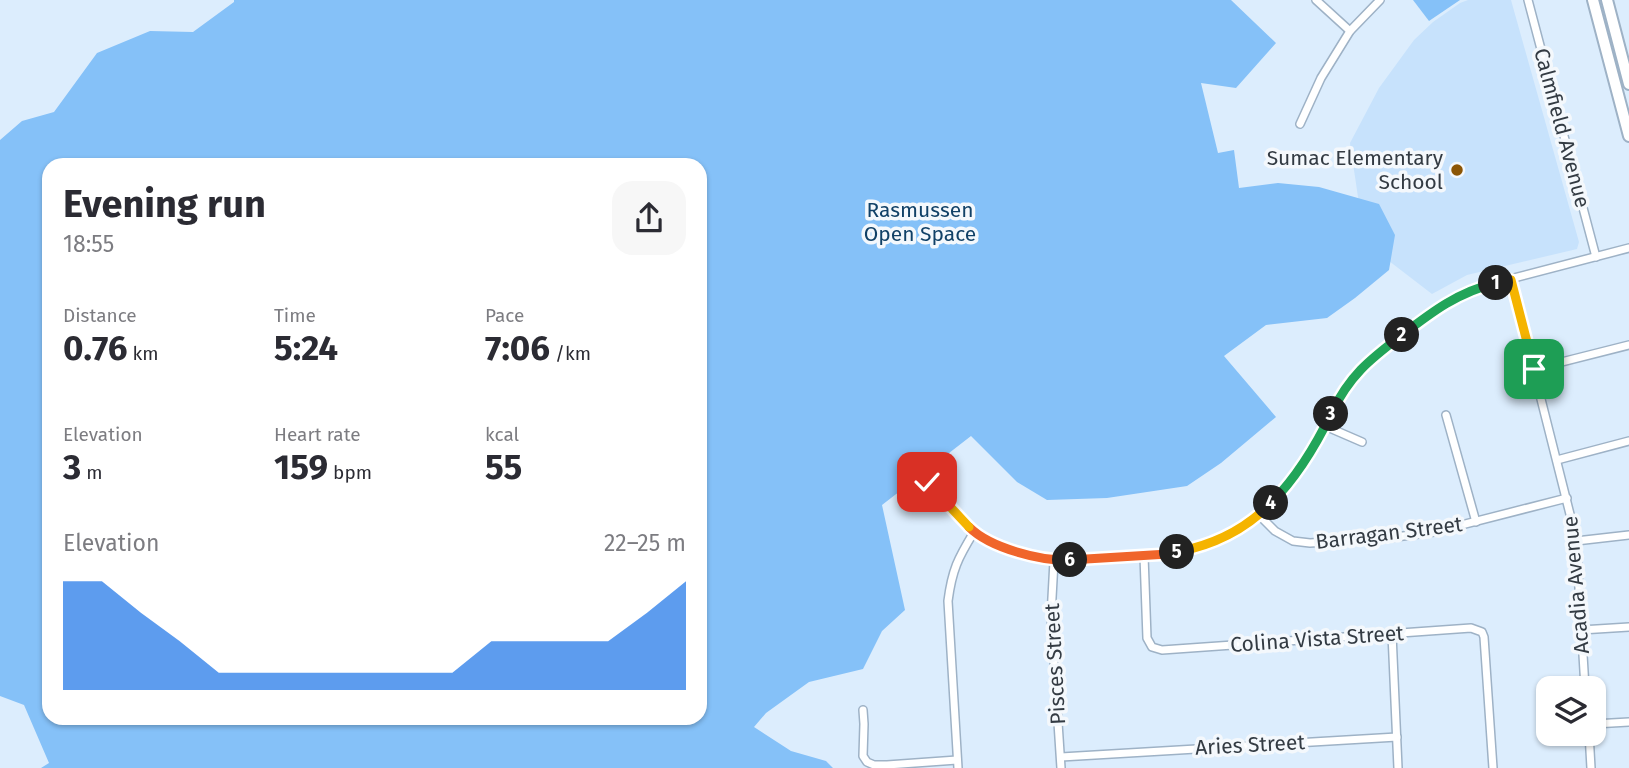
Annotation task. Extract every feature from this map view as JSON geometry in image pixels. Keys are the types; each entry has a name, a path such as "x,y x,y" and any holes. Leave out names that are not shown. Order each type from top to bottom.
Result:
{"main road":[{"path":"1593,0 1629,136"},
{"path":"1607,0 1629,84"}],"street":[{"path":"1316,0 1350,31"},
{"path":"1300,124 1321,78 1350,31 1380,0"},
{"name":"Calmfield Avenue","path":"1528,0 1596,257"},
{"path":"927,482 974,532 996,544 1054,561 1168,554 1210,544 1259,515 1279,495 1307,457 1340,395 1353,377 1370,359 1425,317 1453,299 1483,286 1629,248"},
{"name":"Acadia Avenue","path":"1511,280 1576,541 1585,676"},
{"path":"1534,369 1629,345"},
{"path":"1446,415 1476,522"},
{"path":"1325,426 1362,442"},
{"path":"1557,460 1629,441"},
{"name":"Barragan Street","path":"1259,515 1275,531 1293,541 1310,543 1434,532 1567,498"},
{"path":"863,710 863,756 867,762 874,765 958,764 948,601 958,557 974,532"},
{"path":"1576,541 1629,535"},
{"name":"Colina Vista Street","path":"1144,556 1147,638 1152,647 1162,650 1471,628 1482,632 1493,768"},
{"name":"Pisces Street","path":"1054,561 1051,616 1062,768"},
{"path":"1581,631 1629,628"},
{"path":"1392,634 1398,768"},
{"path":"1606,723 1629,722"},
{"name":"Aries Street","path":"1061,757 1396,737"},
{"path":"1590,746 1591,768"}],"shaded area":[{"name":"Sumac Elementary School","path":"1468,0 1511,0 1579,242 1577,249 1467,275 1432,294 1389,261 1369,252 1350,143 1379,88 1414,40 1433,22"}],"green space":[{"name":"Rasmussen Open Space","path":"234,0 1231,0 1276,43 1236,88 1201,83 1218,153 1234,150 1239,188 1278,183 1319,187 1379,204 1395,235 1389,270 1327,318 1266,325 1224,356 1276,417 1221,463 1187,486 1107,498 1047,500 1017,482 971,436 882,505 905,610 882,631 863,669 809,682 766,713 754,727 791,751 826,761 833,768 41,768 49,763 24,705 0,696 0,140 22,121 54,112 97,53 150,31 193,32"},
{"path":"1413,0 1460,0 1429,21"}],"place":[{"name":"Sumac Elementary School","path":"1457,170"}],"route":[{"path":"927,482 974,532 996,544 1020,552 1054,561 1168,554 1210,544 1259,515 1279,495 1307,457 1340,395 1353,377 1370,359 1425,317 1463,293 1511,280 1534,369"}]}
